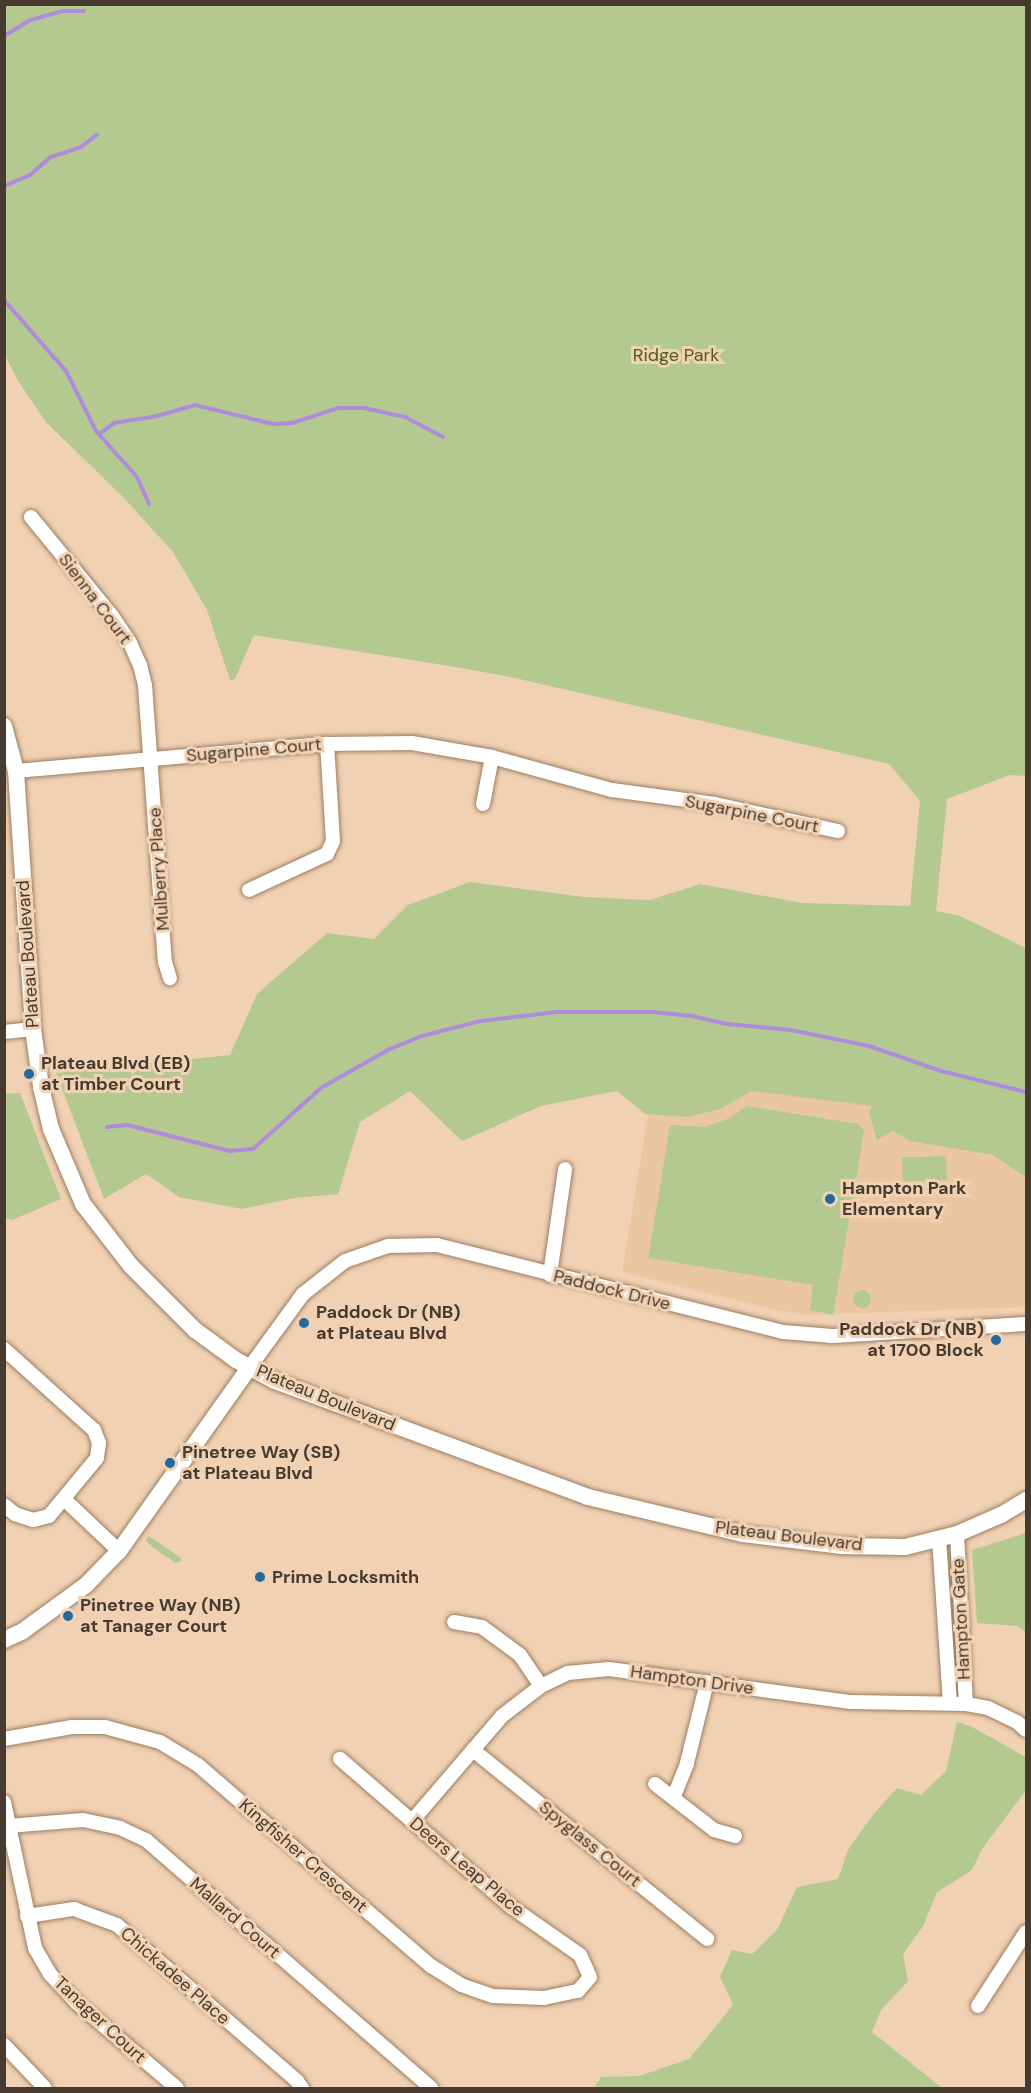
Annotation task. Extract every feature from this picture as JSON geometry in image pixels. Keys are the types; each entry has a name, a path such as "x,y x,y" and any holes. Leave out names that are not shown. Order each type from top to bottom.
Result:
{"street":[{"name":"Sienna Court","path":"31,517 112,616 130,643 145,685 152,759"},
{"name":"Plateau Boulevard","path":"4,726 15,771 33,1029 41,1087 51,1129 83,1204 131,1266 195,1330 249,1368 275,1381 588,1497 743,1534 842,1546 905,1547 957,1534 1001,1515 1026,1500"},
{"name":"Sugarpine Court","path":"15,771 327,744 412,743 492,757 612,790 715,804 838,831"},
{"path":"249,890 327,854 333,841 327,744"},
{"path":"483,804 492,757"},
{"name":"Mulberry Place","path":"152,759 165,962 170,978"},
{"path":"4,1032 33,1029"},
{"path":"550,1275 565,1169"},
{"name":"Paddock Drive","path":"249,1368 303,1294 345,1261 388,1246 437,1245 783,1332 833,1336 1026,1324"},
{"path":"4,1349 94,1430 99,1443 96,1458 49,1516 33,1520 15,1514 4,1505"},
{"path":"4,1640 23,1631 86,1585 119,1551 249,1368"},
{"path":"64,1499 119,1551"},
{"name":"Hampton Gate","path":"957,1534 966,1704"},
{"name":"Hampton Gate","path":"939,1538 950,1703"},
{"path":"454,1622 482,1627 520,1655 541,1686"},
{"name":"Hampton Drive","path":"412,1821 501,1716 541,1686 568,1673 609,1668 850,1702 966,1704 988,1708 1017,1722 1026,1730"},
{"path":"674,1796 687,1763 707,1682"},
{"name":"Kingfisher Crescent","path":"4,1739 72,1727 105,1727 160,1742 198,1766 431,1966 461,1985 493,1996 544,1998 578,1991 591,1977"},
{"name":"Spyglass Court","path":"473,1750 706,1938"},
{"name":"Deers Leap Place","path":"340,1759 510,1906 580,1955 591,1977"},
{"path":"655,1784 674,1796 714,1830 735,1836"},
{"name":"Tanager Court","path":"4,1802 35,1948 50,1974 77,2002 177,2088"},
{"name":"Mallard Court","path":"8,1826 83,1820 120,1828 146,1840 431,2088"},
{"name":"Chickadee Place","path":"27,1916 74,1910 117,1925 297,2081 302,2088"},
{"path":"978,2006 1026,1932"},
{"path":"4,2045 45,2088"}],"shaded area":[{"name":"Hampton Park Elementary","path":"654,1077 731,1083 1026,1127 1026,1307 807,1315 771,1309 622,1272"}],"green space":[{"name":"Ridge Park","path":"5,4 1026,5 1026,776 1010,775 947,799 936,911 960,916 1026,948 1026,1177 993,1155 910,1141 893,1131 877,1140 869,1113 872,1106 751,1091 721,1109 686,1117 645,1114 617,1091 541,1106 462,1141 410,1091 360,1122 338,1194 294,1198 242,1209 179,1197 146,1174 104,1199 56,1073 230,1055 257,994 327,933 374,939 408,905 470,882 584,897 650,900 700,884 802,903 910,906 920,801 889,764 515,678 462,668 254,635 235,679 230,680 207,610 173,552 124,498 46,422 18,381 5,355"},
{"path":"20,1093 61,1199 12,1220 5,1218 5,1094"},
{"path":"747,1106 859,1124 864,1131 833,1315 810,1310 813,1285 648,1258 670,1125 705,1127 730,1118"},
{"path":"946,1156 947,1180 903,1182 902,1158"},
{"path":"858,1290 866,1290 871,1295 869,1306 858,1308 853,1303 853,1295"},
{"path":"1026,1533 1026,1632 1018,1626 977,1623 972,1550"},
{"path":"149,1536 181,1558 181,1561 175,1563 149,1544 146,1540"},
{"path":"949,1566 956,1566 956,1679 949,1679"},
{"path":"957,1722 972,1727 1026,1757 1026,1790 982,1849 972,1870 937,1892 923,1926 903,1954 908,1981 881,2010 872,2032 942,2088 594,2088 601,2077 639,2076 689,2059 733,2005 720,1977 732,1950 752,1954 777,1930 797,1887 838,1879 848,1850 872,1816 897,1788 921,1795 946,1771"}],"waterway":[{"path":"4,36 31,20 62,11 84,11"},
{"path":"4,186 30,175 51,157 81,147 97,135"},
{"path":"4,300 66,371 96,431 137,477 149,504"},
{"path":"99,434 114,423 157,416 195,405 273,424 292,423 338,408 364,408 405,417 443,437"},
{"path":"107,1127 127,1125 230,1151 253,1149 321,1088 390,1049 422,1036 481,1021 556,1012 653,1012 692,1016 728,1024 791,1030 869,1046 941,1071 1026,1092"}],"place":[{"name":"Plateau Blvd (EB) at Timber Court","path":"29,1074"},
{"name":"Hampton Park Elementary","path":"830,1199"},
{"name":"Paddock Dr (NB) at Plateau Blvd","path":"304,1323"},
{"name":"Paddock Dr (NB) at 1700 Block","path":"996,1340"},
{"name":"Pinetree Way (SB) at Plateau Blvd","path":"170,1463"},
{"name":"Prime Locksmith","path":"260,1577"},
{"name":"Pinetree Way (NB) at Tanager Court","path":"68,1616"}]}
